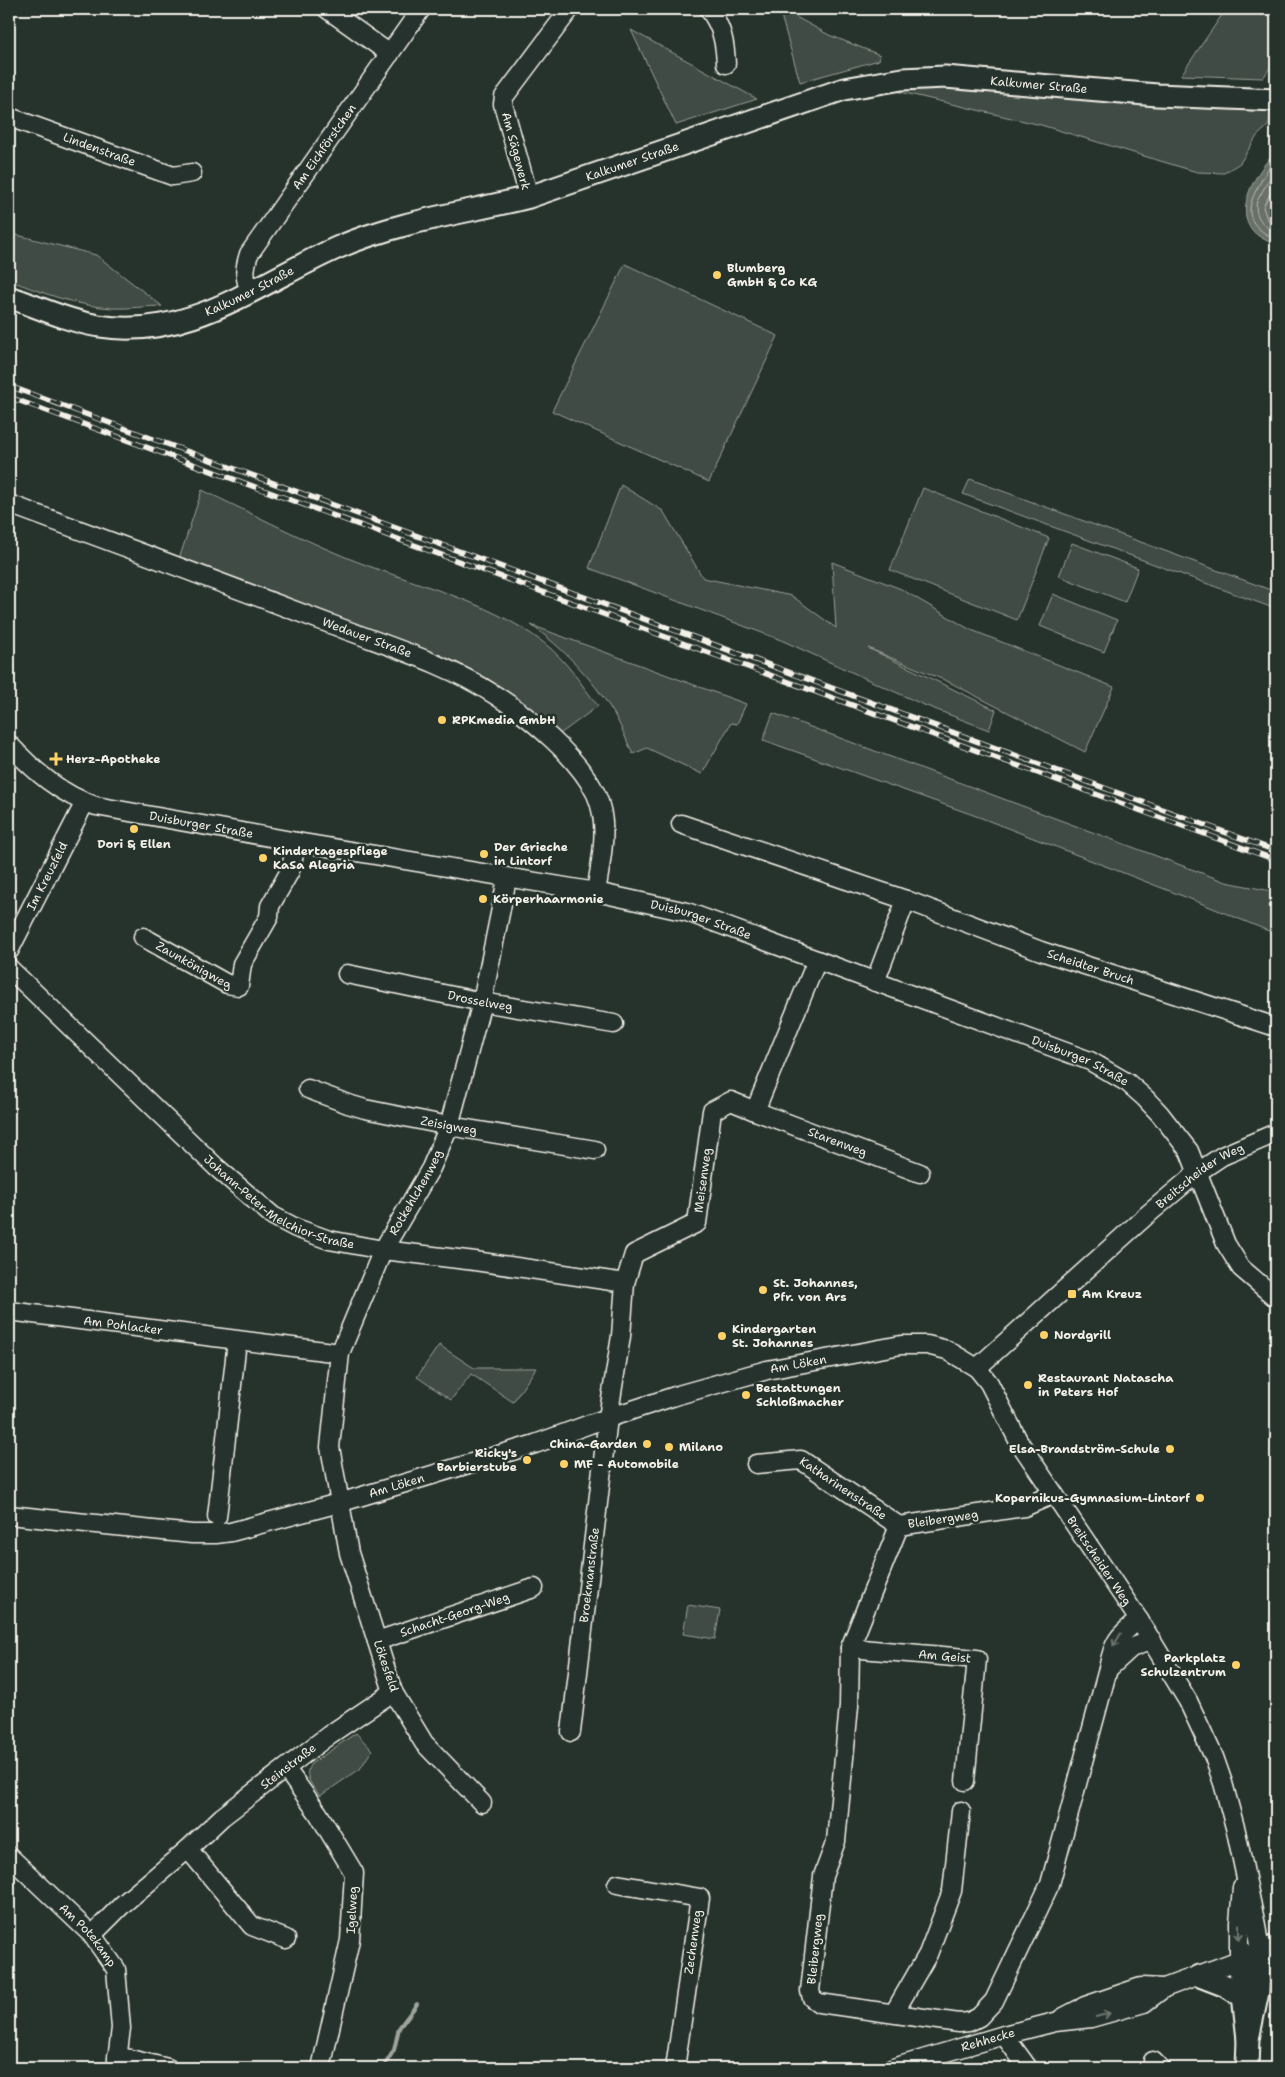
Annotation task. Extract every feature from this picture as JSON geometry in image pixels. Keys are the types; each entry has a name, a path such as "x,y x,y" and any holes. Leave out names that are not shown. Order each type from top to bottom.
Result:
{"main road":[{"name":"Kalkumer Straße","path":"9,297 72,320 98,326 122,329 175,324 208,312 339,247 383,231 426,219 529,197 835,92 902,80 945,77 1157,95 1276,100"},
{"name":"Rehhecke","path":"1239,1960 1268,1949"},
{"name":"Breitscheider Weg","path":"1247,2068 1248,2040 1268,1949"},
{"name":"Breitscheider Weg","path":"1239,1960 1248,2040"},
{"path":"1200,1976 1226,1986 1242,1996"}],"street":[{"path":"327,9 390,54"},
{"name":"Am Eichförstchen","path":"250,291 244,277 244,269 249,254 421,9"},
{"name":"Am Sägewerk","path":"529,197 503,104 504,97 570,9"},
{"path":"709,9 716,19 726,43 726,64"},
{"name":"Lindenstraße","path":"9,117 173,176 192,173"},
{"name":"Wedauer Straße","path":"9,504 248,592 443,668 495,695 532,722 564,750 595,793 604,816 603,843 596,892"},
{"name":"Duisburger Straße","path":"9,744 30,766 55,785 85,802 507,879 596,892 687,912 1090,1061 1111,1072 1146,1098 1160,1114 1189,1151 1226,1244 1241,1268 1276,1298"},
{"name":"Im Kreuzfeld","path":"9,951 85,802"},
{"name":"Scheidter Bruch","path":"681,824 906,900 1041,951 1276,1027"},
{"name":"Zaunkönigweg","path":"143,938 228,984 239,986 242,964 269,917 270,906 290,871 297,842"},
{"name":"Rotkehlchenweg","path":"339,1503 330,1447 340,1353 383,1250 417,1194 449,1126 482,1002 507,879"},
{"path":"875,982 906,900"},
{"path":"755,1110 817,960"},
{"name":"Johann-Peter-Melchior-Straße","path":"9,968 216,1167 274,1216 296,1228 329,1240 383,1250 474,1260 625,1282"},
{"name":"Drosselweg","path":"347,974 482,1002 614,1024"},
{"name":"Zeisigweg","path":"308,1089 348,1104 449,1126 595,1150"},
{"name":"Meisenweg","path":"608,1418 620,1336 625,1282 634,1254 697,1223 712,1111 731,1101 755,1110"},
{"name":"Starenweg","path":"755,1110 920,1173"},
{"name":"Breitscheider Weg","path":"1268,1949 1256,1925 1236,1831 1214,1757 1188,1701 1139,1620 1019,1442 989,1382 977,1368 1147,1215 1198,1172 1222,1156 1276,1133"},
{"name":"Am Pohlacker","path":"9,1311 340,1353"},
{"path":"217,1517 237,1341"},
{"name":"Am Löken","path":"9,1515 216,1534 231,1532 339,1503 535,1444 692,1390 766,1370 901,1345 927,1345 948,1350 977,1368"},
{"name":"Broekmanstraße","path":"571,1732 608,1418"},
{"name":"Katharinenstraße","path":"756,1464 801,1460 899,1526"},
{"name":"Bleibergweg","path":"1054,1494 1024,1507 899,1526 850,1648 849,1706 836,1841 823,1876 810,1991 812,1998 819,2002 946,2022 969,2022 978,2017 994,2001 1050,1884 1112,1649 1121,1633 1139,1620"},
{"name":"Lökesfeld","path":"339,1503 348,1553 393,1692 424,1743 482,1803"},
{"name":"Schacht-Georg-Weg","path":"377,1640 534,1588"},
{"path":"1108,1669 1131,1648 1152,1640"},
{"name":"Am Geist","path":"850,1648 977,1660 965,1781"},
{"name":"Steinstraße","path":"92,1935 123,1904 188,1849 222,1817 286,1770 329,1735 393,1692"},
{"name":"Igelweg","path":"286,1770 318,1814 354,1873 350,1940 321,2068"},
{"path":"894,2013 928,1954 952,1891 961,1811"},
{"path":"188,1849 252,1926 286,1939"},
{"name":"Am Potekamp","path":"9,1856 92,1935 116,1969 121,2028 117,2062"},
{"name":"Breitscheider Weg","path":"1239,1960 1239,1924 1243,1869"},
{"name":"Zechenweg","path":"617,1884 700,1898 675,2068"},
{"name":"Rehhecke","path":"892,2068 1004,2035 1055,2022 1091,2018 1144,2003 1164,1988 1239,1960"},
{"path":"1004,2035 1028,2068"},
{"path":"117,2062 168,2068"}],"shaded area":[{"path":"1226,9 1276,9 1276,59 1263,78 1181,75"},
{"path":"783,10 829,35 880,55 879,60 800,82 780,12"},
{"path":"631,30 757,99 676,125"},
{"path":"979,87 1270,109 1269,125 1257,136 1240,163 1224,173 1197,172 1041,125 892,90"},
{"path":"9,233 96,255 162,306 118,308 85,305 9,280"},
{"path":"625,264 778,336 709,482 552,411"},
{"path":"970,479 1276,592 1276,609 963,494"},
{"path":"621,485 663,511 703,578 792,596 836,628 832,562 901,589 969,629 1114,687 1085,752 949,682 868,648 996,710 989,730 924,705 781,640 589,568"},
{"path":"923,488 1049,538 1017,620 890,570"},
{"path":"202,490 343,556 472,603 521,627 544,643 559,657 598,706 560,734 508,694 458,665 424,650 179,559"},
{"path":"1072,543 1138,568 1125,602 1059,576"},
{"path":"1053,594 1117,620 1104,652 1040,626"},
{"path":"531,625 746,704 737,724 731,723 702,774 647,748 633,754 616,717 596,687 565,654"},
{"path":"773,713 1226,882 1276,892 1276,934 979,817 763,740"},
{"path":"439,1345 474,1368 536,1368 513,1402 471,1374 451,1400 417,1377"},
{"path":"688,1605 720,1610 715,1639 683,1634"},
{"path":"356,1733 372,1750 360,1769 320,1796 308,1777 311,1764"}],"water":[{"path":"1273,154 1276,154 1276,246 1253,231 1247,222 1245,212 1246,202 1254,180"}],"waterway":[{"path":"383,2068 394,2050 399,2028 417,2004"}],"railway":[{"path":"9,386 1276,851"},
{"path":"9,397 1276,860"}],"place":[{"name":"Blumberg GmbH & Co KG","path":"717,275"},
{"name":"RPKmedia GmbH","path":"442,720"},
{"name":"Herz-Apotheke","path":"56,759"},
{"name":"Dori & Ellen","path":"134,829"},
{"name":"Der Grieche in Lintorf","path":"484,854"},
{"name":"Kindertagespflege KaSa Alegria","path":"263,858"},
{"name":"Körperhaarmonie","path":"483,899"},
{"name":"St. Johannes, Pfr. von Ars","path":"763,1290"},
{"name":"Am Kreuz","path":"1072,1294"},
{"name":"Nordgrill","path":"1044,1335"},
{"name":"Kindergarten St. Johannes","path":"722,1336"},
{"name":"Restaurant Natascha in Peters Hof","path":"1028,1385"},
{"name":"Bestattungen Schloßmacher","path":"746,1395"},
{"name":"China-Garden","path":"647,1444"},
{"name":"Milano","path":"669,1447"},
{"name":"Elsa-Brandström-Schule","path":"1170,1449"},
{"name":"Ricky's Barbierstube","path":"527,1460"},
{"name":"MF - Automobile","path":"564,1464"},
{"name":"Kopernikus-Gymnasium-Lintorf","path":"1200,1498"},
{"name":"Parkplatz Schulzentrum","path":"1236,1665"}]}
